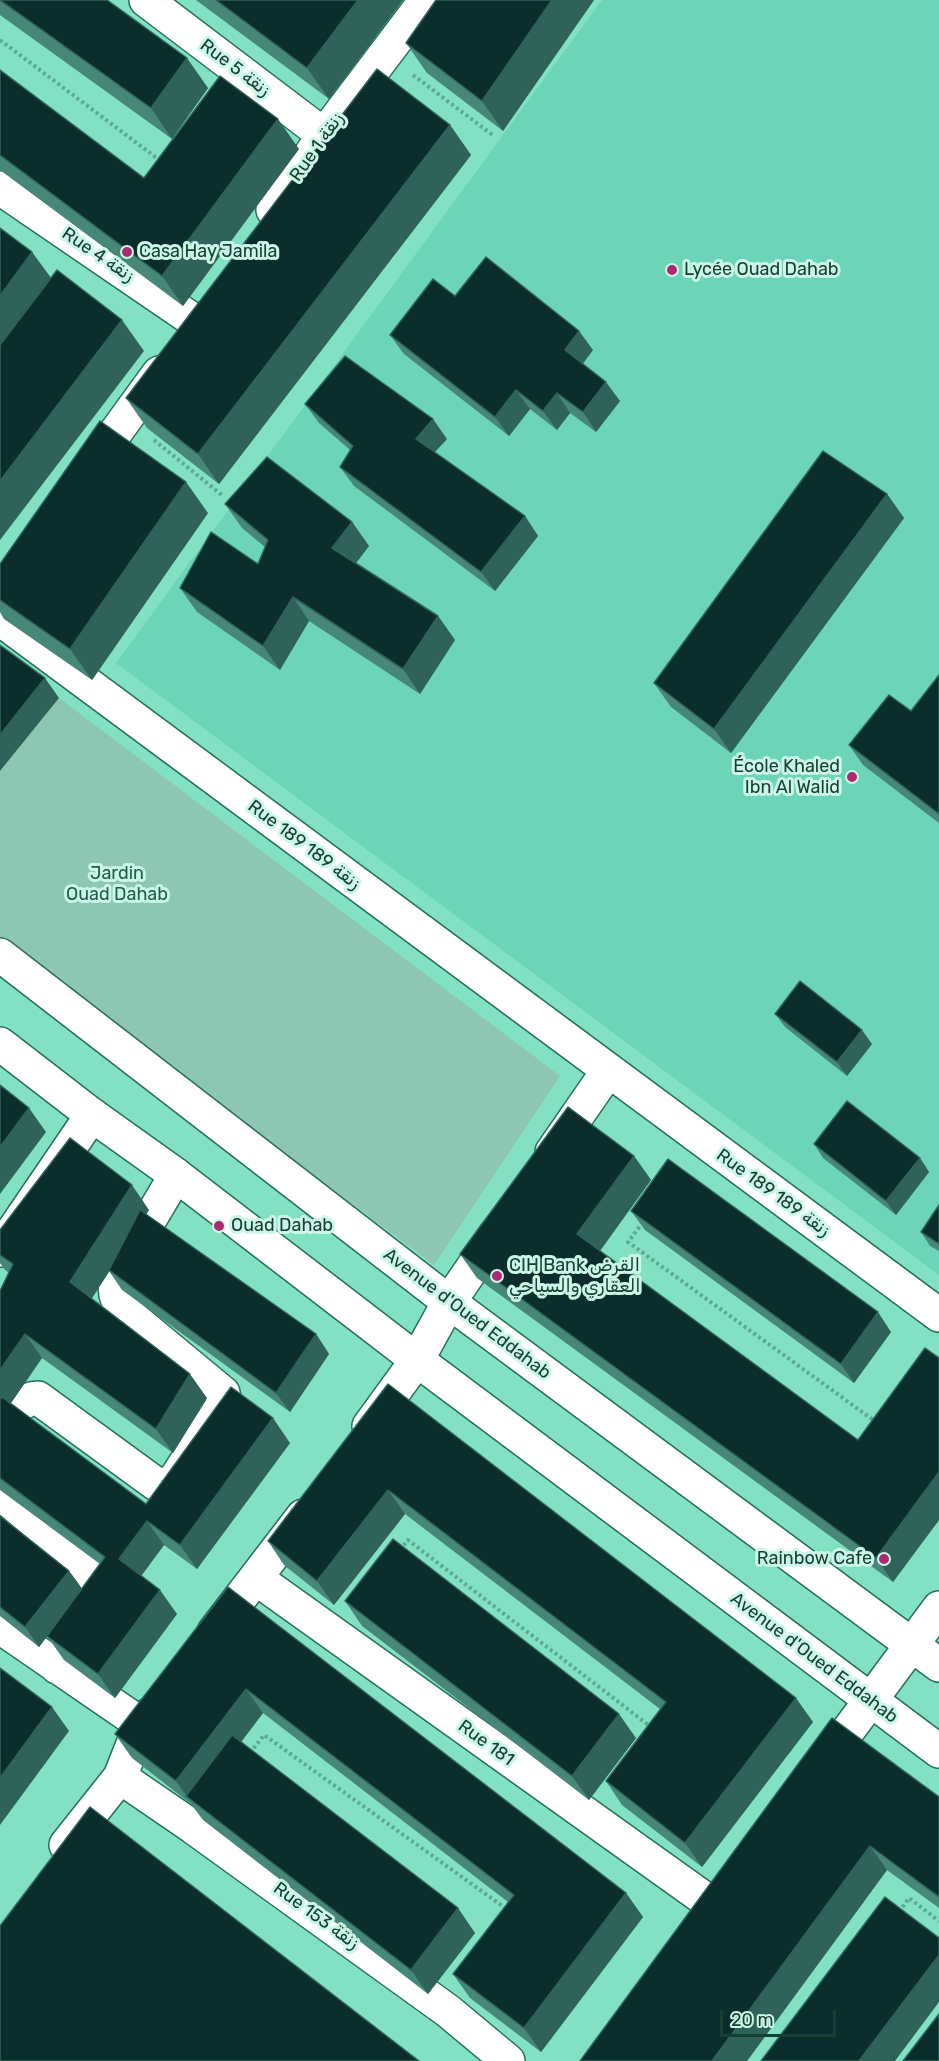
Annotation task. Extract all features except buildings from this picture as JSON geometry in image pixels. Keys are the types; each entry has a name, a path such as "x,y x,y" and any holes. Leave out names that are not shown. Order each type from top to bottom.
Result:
{"street":[{"name":"Rue 5 زنقة","path":"146,0 324,135"},
{"name":"Rue 1 زنقة","path":"256,234 324,135 426,0"},
{"name":"Rue 4 زنقة","path":"1,191 190,329 127,418"},
{"path":"70,494 127,418"},
{"name":"Rue 189 زنقة 189","path":"0,619 939,1315"},
{"name":"Avenue d'Oued Eddahab","path":"0,956 449,1302 939,1665"},
{"name":"Avenue d'Oued Eddahab","path":"0,1044 939,1751"},
{"path":"535,1177 608,1071"},
{"path":"0,1250 92,1115"},
{"path":"0,1430 27,1398 38,1398 156,1484 167,1485 176,1478 222,1407 223,1393 124,1311 115,1299 115,1284 121,1268 176,1175"},
{"path":"354,1446 417,1360 449,1302 515,1206"},
{"path":"0,1493 85,1565 93,1575 97,1586 97,1596 57,1667"},
{"path":"199,1652 257,1579 320,1493"},
{"name":"Rue 181","path":"257,1579 709,1917 737,1879"},
{"path":"800,1794 939,1608"},
{"path":"0,1627 141,1724"},
{"path":"49,1866 120,1777 141,1724 170,1688"},
{"name":"Rue 153 زنقة","path":"120,1777 447,2011 507,2061"}],"path":[{"path":"0,40 168,167"},
{"path":"385,54 494,136"},
{"path":"127,418 223,496"},
{"path":"646,1217 628,1242 883,1427"},
{"path":"394,1556 408,1539 658,1733"},
{"path":"249,1753 264,1735 511,1912"},
{"path":"896,1916 909,1898 939,1921"}],"shaded area":[{"name":"Lycée Ouad Dahab","path":"602,0 939,0 939,1275 116,663"}],"green space":[{"name":"Jardin Ouad Dahab","path":"59,698 560,1076 434,1265 0,940 0,771"}],"place":[{"name":"Casa Hay Jamila","path":"127,252"},
{"name":"Lycée Ouad Dahab","path":"672,270"},
{"name":"École Khaled Ibn Al Walid","path":"852,777"},
{"name":"Ouad Dahab","path":"219,1226"},
{"name":"CIH Bank القرض العقاري والسياحي","path":"497,1276"},
{"name":"Rainbow Cafe","path":"884,1559"}]}
